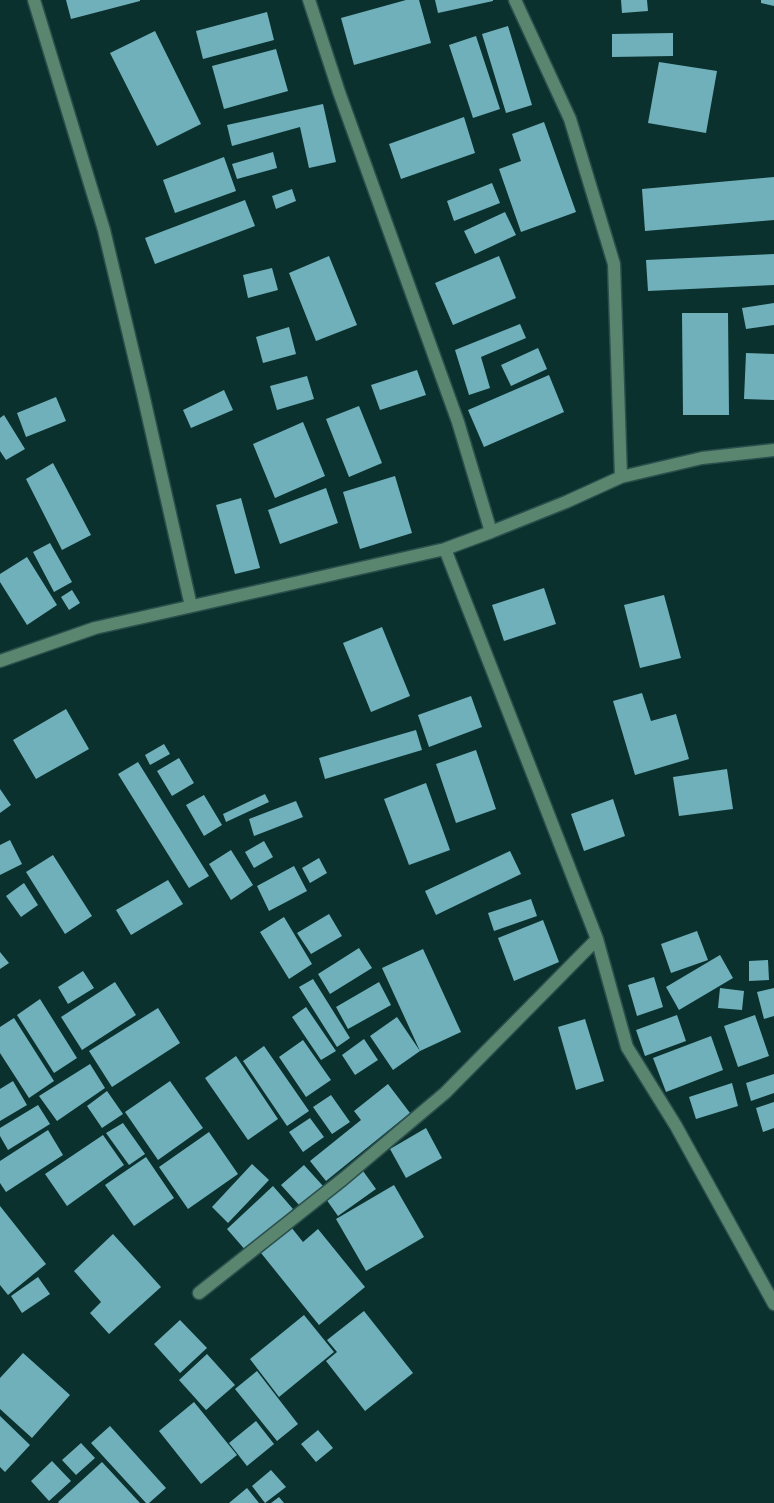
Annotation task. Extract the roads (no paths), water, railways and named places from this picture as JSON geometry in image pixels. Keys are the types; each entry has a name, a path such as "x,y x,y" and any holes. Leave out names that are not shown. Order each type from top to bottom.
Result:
{"street":[{"path":"34,0 104,230 190,606"},
{"path":"309,0 339,92 458,422 490,532"},
{"path":"515,0 570,119 614,264 622,477"},
{"path":"0,661 95,628 445,548 566,502 622,477 702,458 774,450"},
{"path":"445,548 597,939 627,1048 676,1126 774,1304"},
{"path":"199,1293 343,1179 445,1093 597,939"}]}
